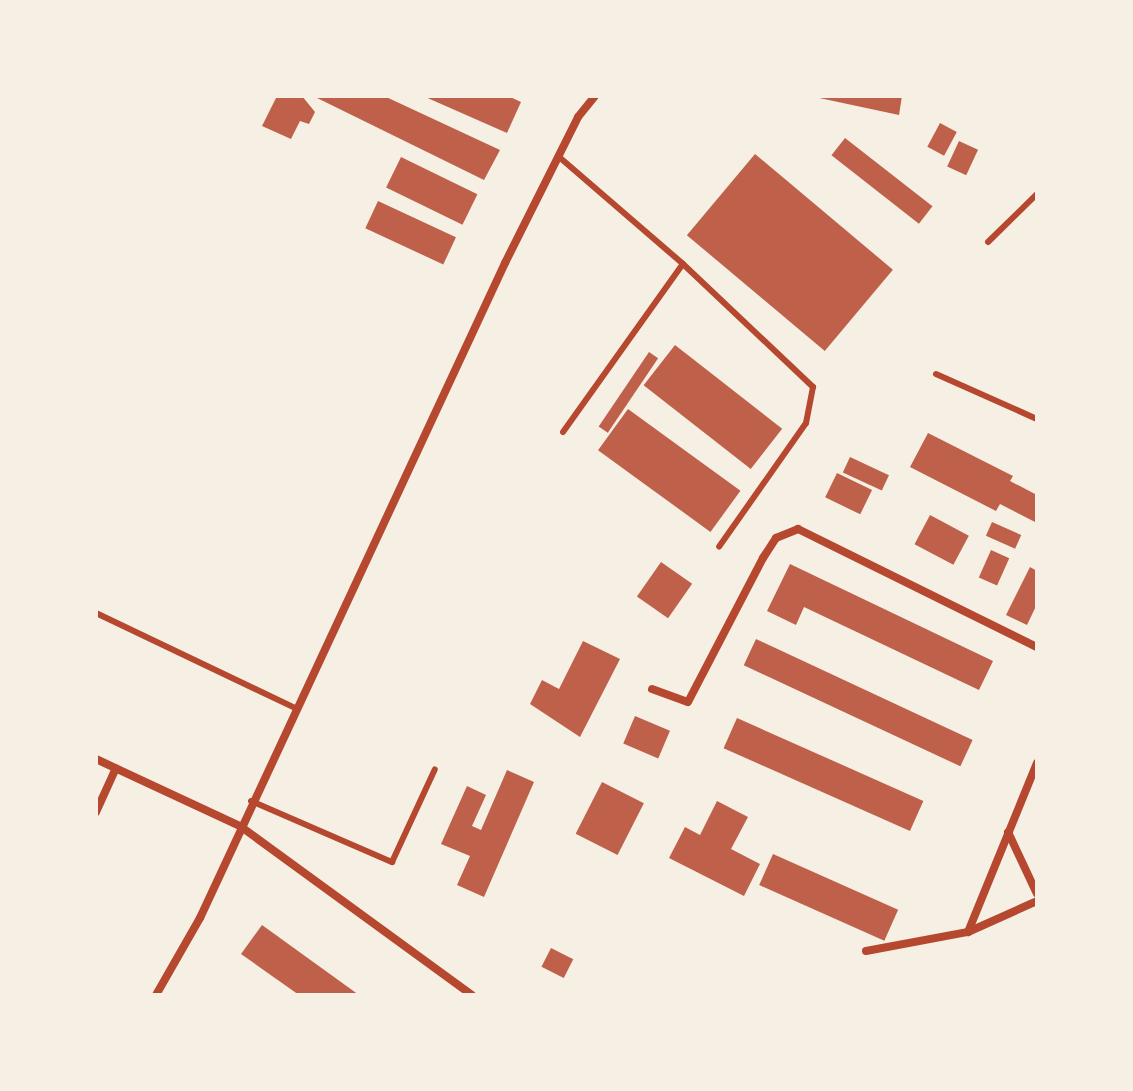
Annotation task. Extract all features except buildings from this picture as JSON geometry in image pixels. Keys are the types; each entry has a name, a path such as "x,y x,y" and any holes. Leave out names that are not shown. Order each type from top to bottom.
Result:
{"street":[{"path":"156,995 200,918 251,801 558,156 595,96"},
{"path":"652,689 688,702 763,558 776,538 798,529 1037,647"},
{"path":"96,759 240,826 472,995"},
{"path":"968,932 1037,763"},
{"path":"96,812 116,768"},
{"path":"1008,832 1037,894"},
{"path":"866,951 968,932 1037,901"}],"lane":[{"path":"558,156 683,264 813,387 806,423 719,547"},
{"path":"988,242 1037,194"},
{"path":"563,432 683,264"},
{"path":"936,374 1037,419"},
{"path":"96,613 295,708"},
{"path":"251,801 392,862 435,769"}]}
